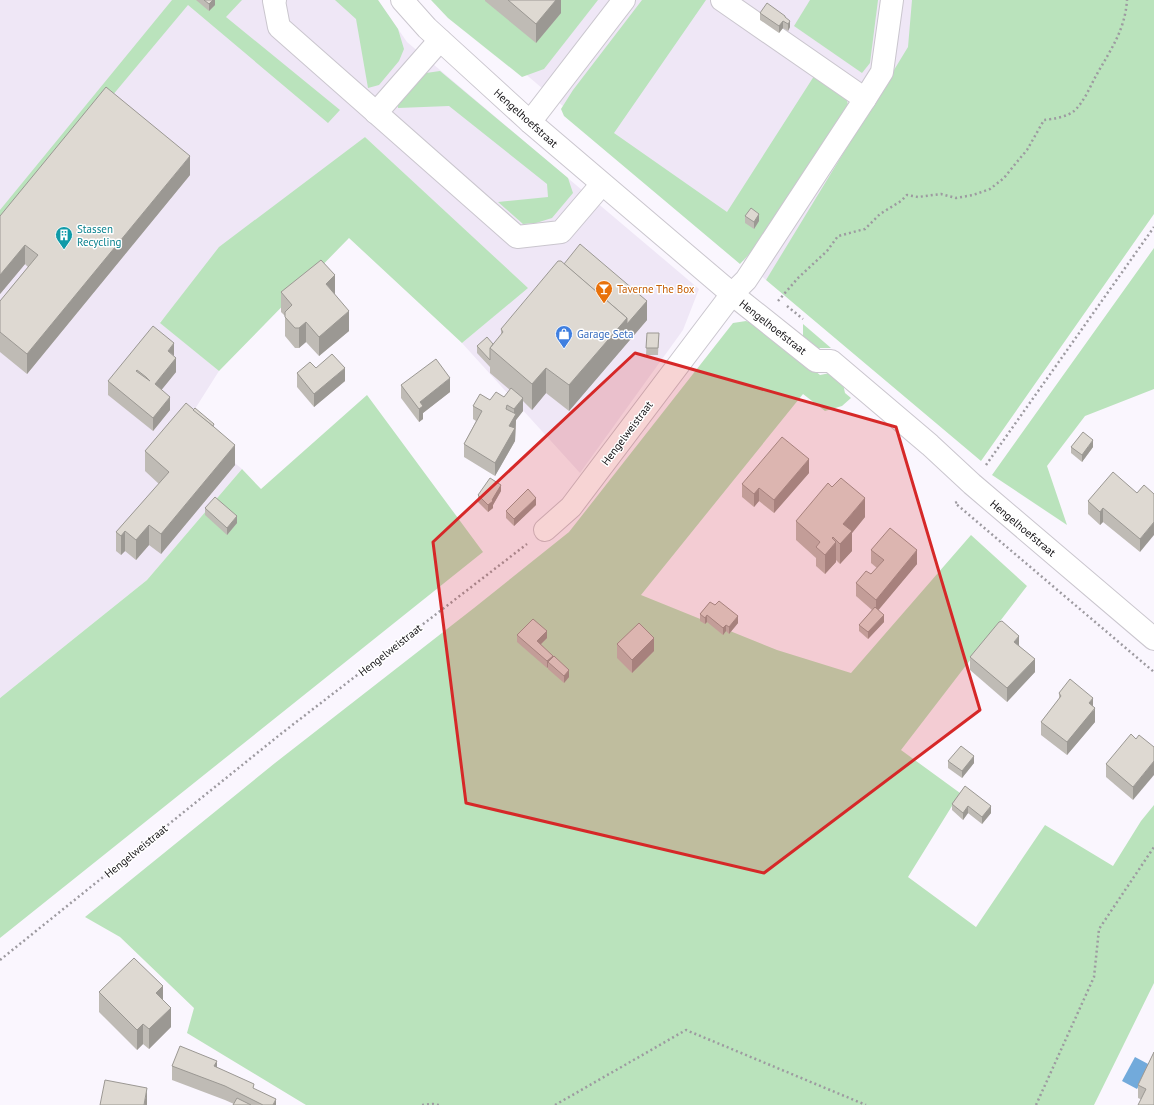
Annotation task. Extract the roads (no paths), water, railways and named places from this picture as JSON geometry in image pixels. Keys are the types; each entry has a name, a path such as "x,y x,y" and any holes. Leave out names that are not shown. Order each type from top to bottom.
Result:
{"street":[{"path":"274,0 279,27 517,237 561,232 602,184"},
{"name":"Hengelhoefstraat","path":"402,0 440,40 530,122 602,184 732,294 816,361 831,361 930,445 972,484 1154,639"},
{"path":"530,122 624,0"},
{"path":"722,0 864,100"},
{"name":"Hengelweistraat","path":"545,530 571,508 732,294 746,280 864,100 882,72 892,0"},
{"path":"376,113 440,40"}],"water":[{"path":"1135,1057 1150,1065 1137,1089 1122,1081"}],"place":[{"name":"Stassen Recycling","path":"64,250"},
{"name":"Taverne The Box","path":"604,304"},
{"name":"Garage Seta","path":"564,349"}]}
